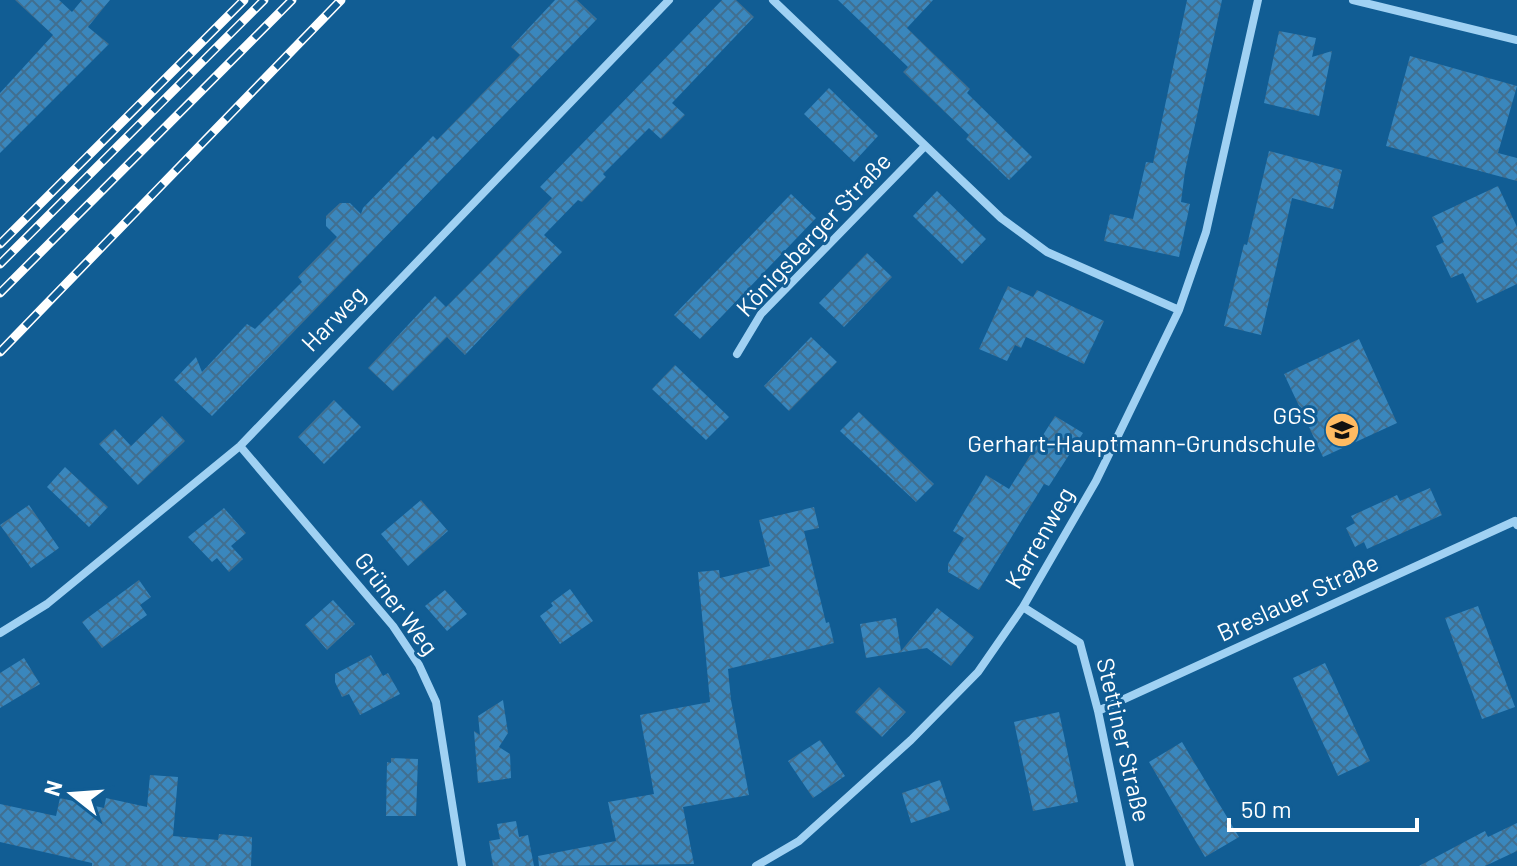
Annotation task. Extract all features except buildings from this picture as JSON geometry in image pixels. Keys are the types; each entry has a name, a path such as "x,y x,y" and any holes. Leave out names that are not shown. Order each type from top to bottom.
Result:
{"street":[{"name":"Harweg","path":"0,633 47,604 240,446 669,0"},
{"name":"Königsberger Straße","path":"773,0 1001,218 1047,252 1179,310"},
{"name":"Karrenweg","path":"756,866 799,841 911,740 978,672 1023,607 1096,481 1179,310 1206,232 1258,0"},
{"path":"1353,0 1517,40"},
{"name":"Königsberger Straße","path":"737,354 761,314 924,147"},
{"name":"Grüner Weg","path":"240,446 393,626 419,665 436,702 462,866"},
{"name":"Breslauer Straße","path":"1098,711 1516,523"},
{"name":"Stettiner Straße","path":"1023,607 1080,643 1098,711 1130,866"}],"railway":[{"path":"0,244 244,0"},
{"path":"0,264 264,0"},
{"path":"0,293 292,0"},
{"path":"0,352 341,0"}],"place":[{"name":"GGS Gerhart-Hauptmann-Grundschule","path":"1342,430"}]}
